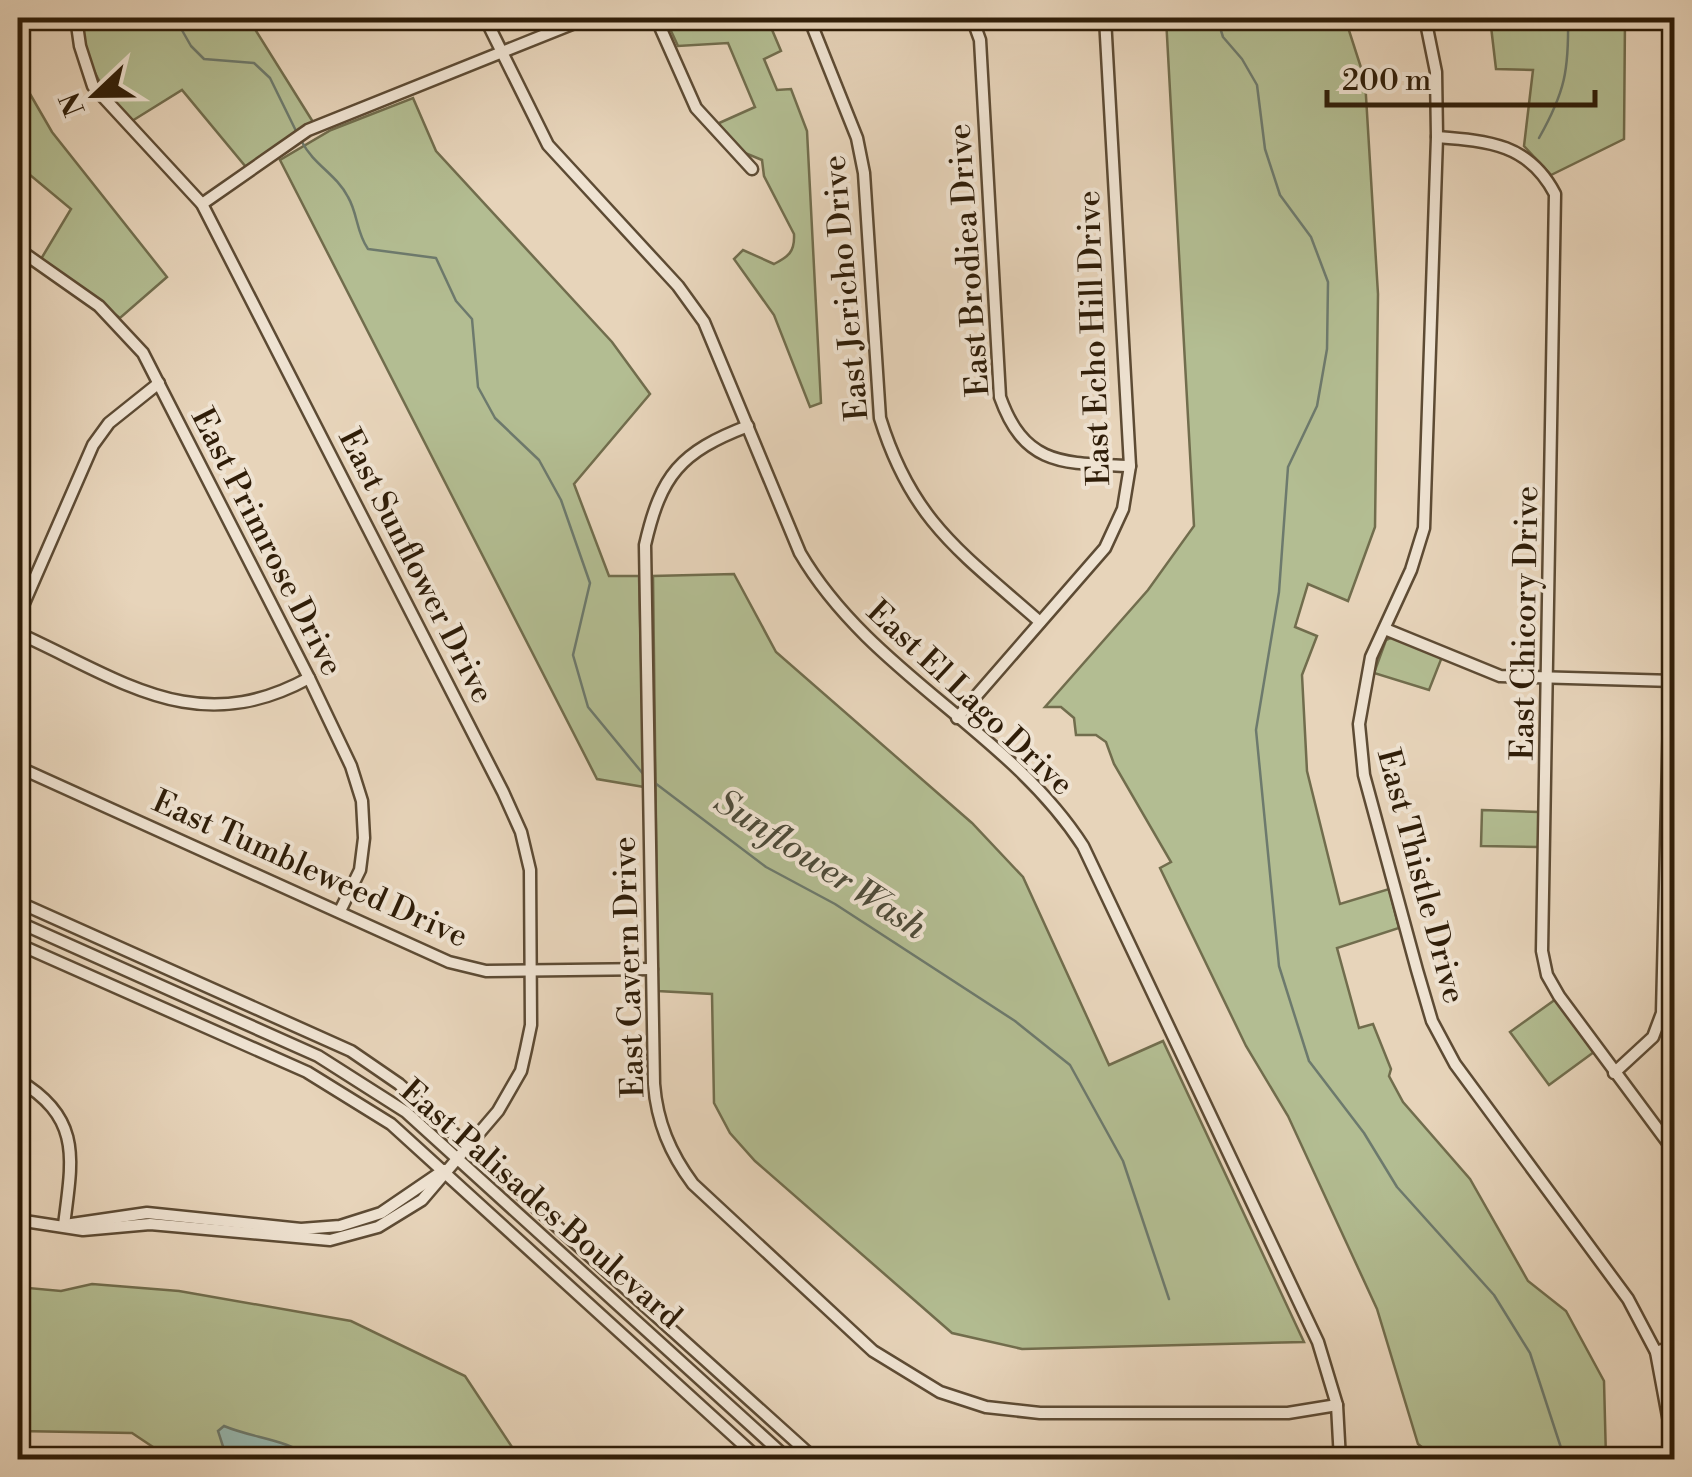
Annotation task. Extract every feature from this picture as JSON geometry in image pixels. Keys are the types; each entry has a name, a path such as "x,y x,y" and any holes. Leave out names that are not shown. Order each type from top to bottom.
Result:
{"street":[{"name":"East Sunflower Drive","path":"18,1220 64,1225 147,1213 199,1223 313,1234 381,1213 444,1170 498,1111 521,1071 531,1024 530,870 521,832 202,204 93,86 76,18"},
{"name":"East El Lago Drive","path":"485,18 548,145 678,286 704,322 800,553 820,588 853,627 1037,791 1083,846 1318,1342 1337,1405 1340,1460"},
{"path":"202,204 308,130 588,18"},
{"path":"656,18 696,108 752,170"},
{"name":"East Jericho Drive","path":"809,18 858,138 880,418 891,454 906,489 932,525 1040,622"},
{"name":"East Brodiea Drive","path":"972,18 980,40 1000,397 1010,426 1030,448 1050,459 1130,466"},
{"name":"East Echo Hill Drive","path":"956,718 1105,548 1123,509 1130,466 1105,18"},
{"name":"East Thistle Drive","path":"1425,18 1436,72 1437,137 1424,528 1363,686 1359,752 1432,1021 1455,1064 1628,1299 1656,1352 1674,1449"},
{"name":"East Chicory Drive","path":"1437,137 1490,141 1519,151 1547,179 1558,210 1544,962 1560,996 1674,1152"},
{"name":"East Primrose Drive","path":"18,249 99,306 126,331 159,383 351,766 362,801 364,838 360,870 340,911"},
{"path":"18,617 93,445 109,423 159,383"},
{"name":"East Cavern Drive","path":"748,426 707,442 676,466 655,502 645,545 656,1107 679,1165 707,1197 895,1368 940,1392 970,1402 1040,1413 1288,1413 1337,1405"},
{"path":"1614,1073 1654,1037 1662,1013 1673,682 1674,508"},
{"path":"214,530 228,523"},
{"path":"1384,629 1500,676 1673,682"},
{"path":"18,633 159,697 197,706 254,704 308,678"},
{"name":"East Tumbleweed Drive","path":"18,767 449,962 486,970 652,968"},
{"path":"18,902 351,1051 399,1084 469,1143 816,1460"},
{"name":"East Palisades Boulevard","path":"18,922 318,1056 406,1112 789,1460"},
{"name":"East Palisades Boulevard","path":"18,944 306,1072 391,1124 760,1460"},
{"path":"18,1080 52,1105 68,1133 72,1152 64,1225"},
{"path":"1656,1352 1674,1346"}],"green space":[{"path":"248,18 313,122 246,167 182,90 132,121 92,68 83,28 90,21"},
{"path":"665,18 740,18 742,22 767,18 781,51 764,59 777,90 791,89 807,131 821,403 810,407 774,315 734,259 743,250 774,264 790,253 794,240 764,176 762,160 745,153 717,124 755,107 728,43 678,46"},
{"path":"1166,18 1345,18 1365,80 1378,294 1375,527 1348,601 1308,584 1295,627 1317,636 1302,675 1307,771 1340,904 1389,889 1399,928 1337,948 1359,1028 1373,1024 1391,1069 1389,1076 1403,1102 1470,1179 1528,1281 1566,1311 1604,1381 1606,1459 1437,1459 1418,1444 1377,1309 1288,1116 1246,1046 1160,868 1171,862 1114,764 1106,742 1096,735 1076,735 1074,718 1061,707 1045,707 1148,590 1194,526"},
{"path":"1490,18 1625,18 1624,139 1551,175 1524,146 1533,70 1496,69"},
{"path":"26,87 52,132 167,277 120,318 41,259 71,209 18,165 18,91"},
{"path":"413,98 436,151 612,342 650,394 574,484 609,576 639,576 644,787 597,779 280,160 331,130"},
{"path":"734,574 776,652 972,823 1023,877 1109,1065 1163,1041 1304,1342 1022,1349 952,1333 755,1161 730,1133 714,1103 712,994 658,991 653,576"},
{"path":"1395,636 1442,657 1429,690 1374,673 1386,640"},
{"path":"1482,810 1539,812 1538,847 1481,846"},
{"path":"1556,999 1594,1052 1549,1085 1510,1032"},
{"path":"92,1284 179,1291 351,1321 465,1376 520,1459 171,1459 132,1433 18,1431 18,1287 61,1291"}],"water":[{"path":"224,1426 281,1443 313,1459 227,1459 218,1431"}],"waterway":[{"name":"Sunflower Wash","path":"175,18 191,46 204,59 254,63 270,78 298,135"},
{"path":"1217,18 1223,37 1257,85 1265,149 1280,195 1311,237 1328,282 1327,349 1317,406 1288,467 1279,592 1256,730 1279,966 1309,1061 1364,1133 1397,1187 1494,1295 1530,1353 1565,1460"},
{"path":"1539,138 1564,80 1568,18"},
{"name":"Sunflower Wash","path":"302,142 343,189 368,249 436,258 456,301 472,319 478,387 495,418 539,460 561,500 590,583 573,655 588,707 644,775"},
{"name":"Sunflower Wash","path":"655,783 766,867 835,904 1015,1021 1070,1065 1123,1161 1169,1299"}]}
